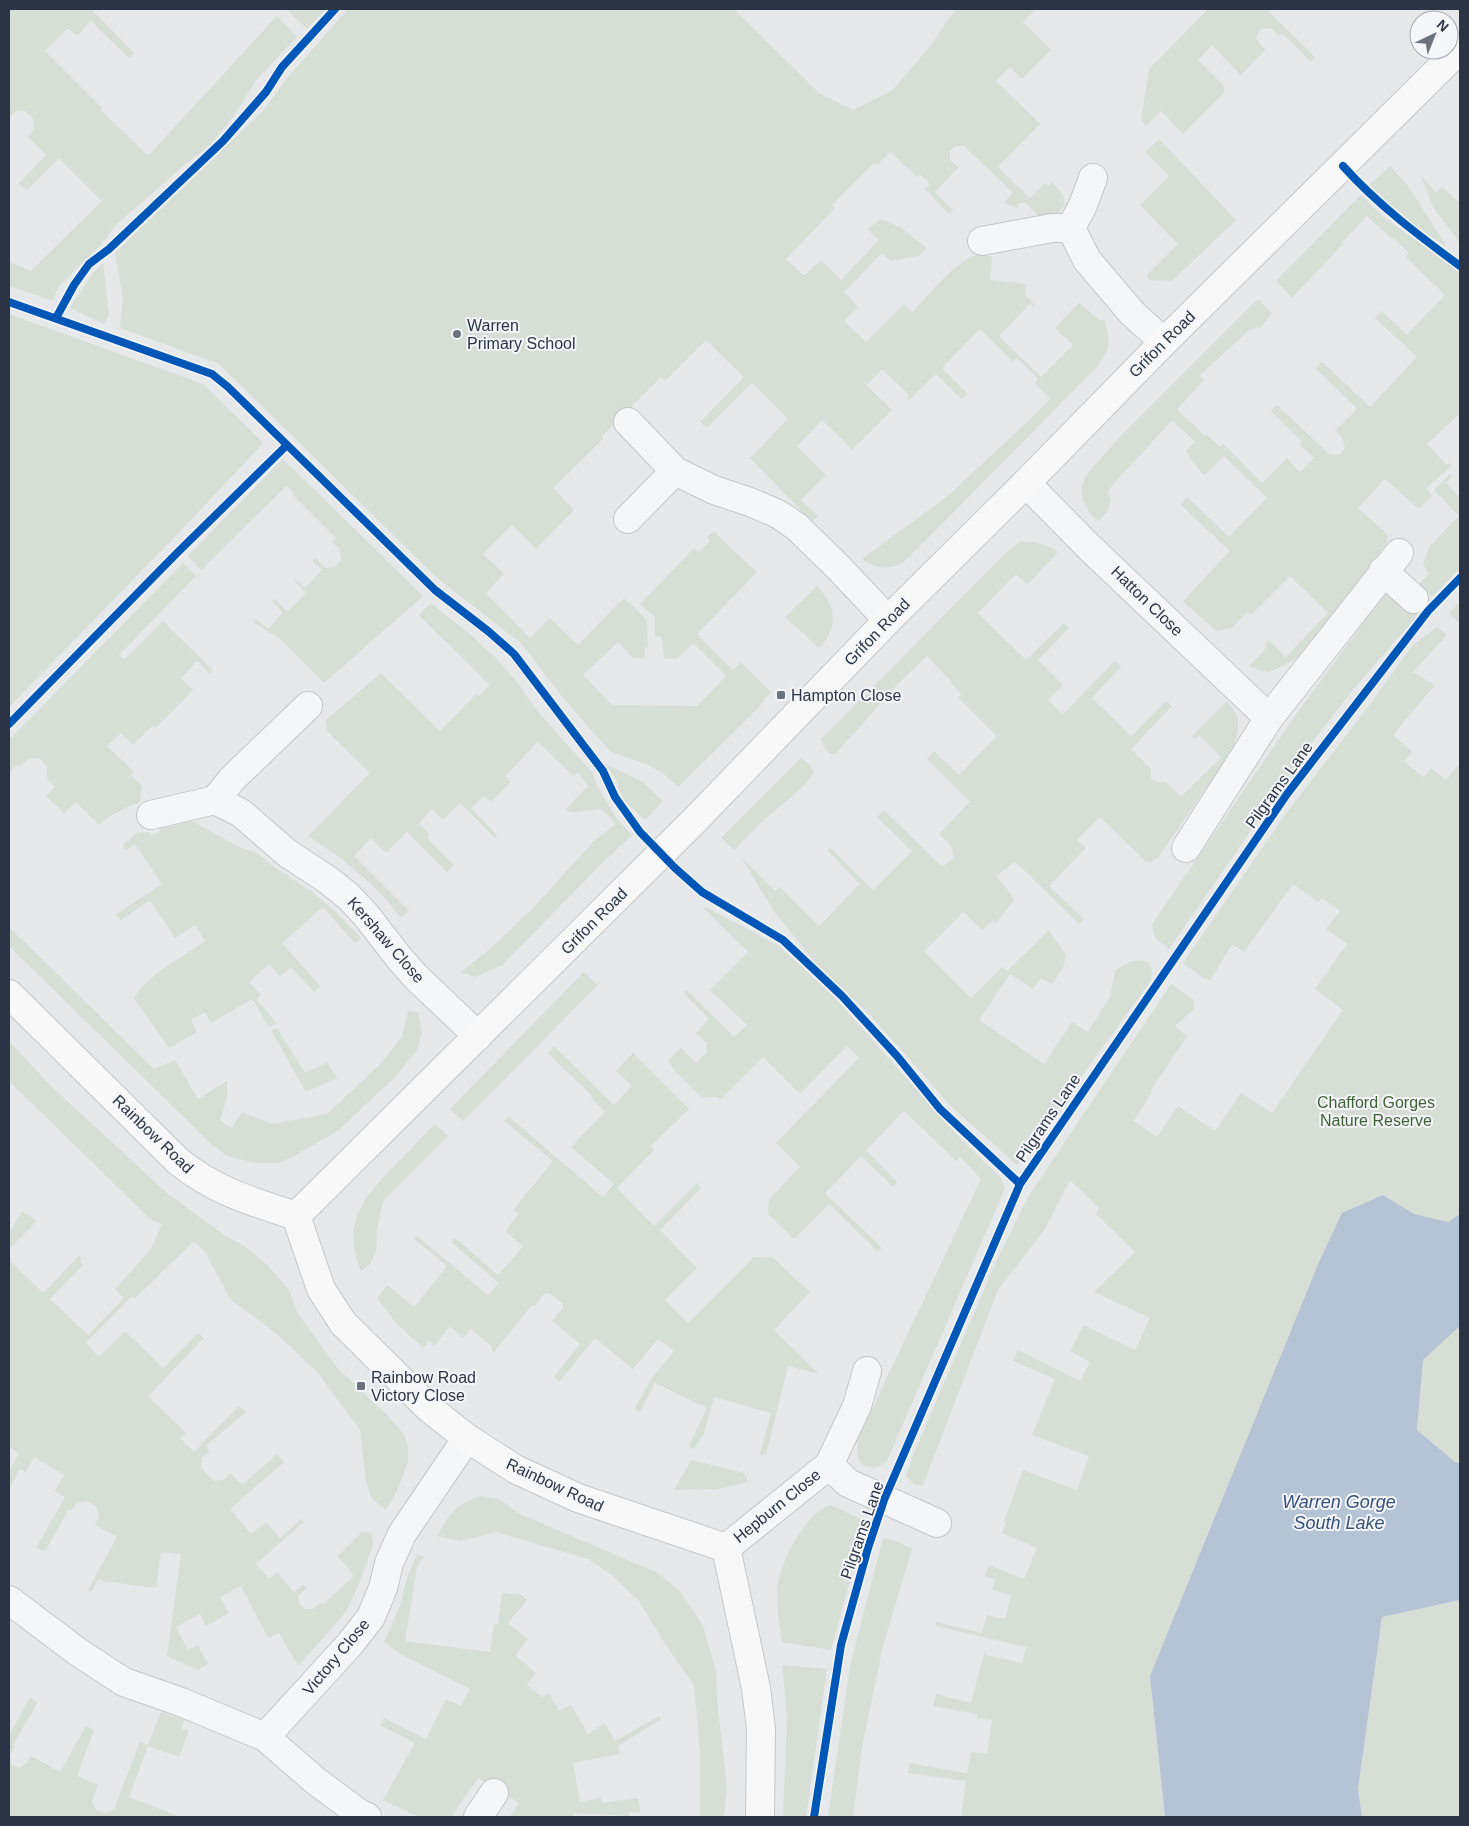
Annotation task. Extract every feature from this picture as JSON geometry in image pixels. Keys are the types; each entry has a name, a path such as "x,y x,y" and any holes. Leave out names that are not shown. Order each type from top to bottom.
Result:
{"street":[{"name":"Grifon Road","path":"296,1216 695,820 888,620 1164,342 1460,49"},
{"path":"1071,228 1083,205 1093,178"},
{"path":"982,241 1052,228 1071,228"},
{"path":"1071,228 1087,260 1132,313 1164,342"},
{"path":"628,422 675,471 714,490 778,514 797,527 888,620"},
{"path":"628,519 675,471"},
{"name":"Hatton Close","path":"1026,483 1090,548 1269,718"},
{"path":"1186,848 1269,718 1391,562 1414,599"},
{"path":"151,815 215,800 232,779 308,706"},
{"name":"Kershaw Close","path":"215,800 241,813 287,854 328,880 348,896 416,977 478,1036"},
{"name":"Rainbow Road","path":"9,994 191,1172 206,1182 238,1197 296,1216 321,1289 343,1323 430,1408 467,1438 515,1469 578,1498 726,1548"},
{"name":"Hepburn Close","path":"726,1548 829,1465 857,1406 867,1371"},
{"name":"Victory Close","path":"266,1737 371,1618 383,1588 389,1563 402,1534 467,1438"},
{"name":"Hepburn Close","path":"829,1465 848,1483 937,1523"},
{"path":"726,1548 756,1688 761,1729 760,1817"},
{"path":"9,1600 78,1652 124,1682 182,1702 266,1737 316,1782 367,1817"},
{"path":"478,1817 494,1792"}],"green space":[{"path":"9,9 91,9 134,53 129,58 91,21 77,36 68,28 45,51 148,156 277,16 297,37 256,80 233,117 210,145 117,224 99,247 58,287 53,301 9,286 9,262 31,271 102,201 59,158 27,190 18,184 46,155 27,136 34,130 33,119 25,111 16,111 9,118"},
{"path":"286,9 326,9 307,29"},
{"name":"Warren Primary School","path":"348,9 734,9 819,93 853,110 893,90 932,44 949,18 958,9 1036,9 1023,22 1051,50 1022,79 1010,67 996,81 1040,124 998,167 1030,198 1045,183 1048,186 1052,182 1063,194 1065,204 1058,213 1042,220 1026,203 1019,203 1018,208 1004,203 1013,193 964,146 956,146 950,151 950,160 959,167 935,192 953,210 949,214 925,189 930,184 920,174 917,177 890,152 877,165 874,163 832,205 835,208 786,259 804,276 821,260 841,280 879,240 867,229 881,219 900,227 927,248 919,256 891,261 882,253 844,292 858,307 844,321 866,342 904,304 912,312 960,264 976,255 992,257 990,280 1026,284 1025,295 1035,305 1034,307 1030,304 999,336 1041,377 1073,345 1055,328 1079,303 1099,320 1105,320 1108,348 1099,365 904,562 883,568 862,559 949,495 1050,399 1035,383 1038,379 1017,358 1013,362 980,329 942,368 968,394 961,399 936,374 908,401 908,394 882,369 866,385 892,410 851,451 850,447 822,420 797,446 826,475 801,500 818,516 812,522 750,458 788,419 752,383 707,428 700,422 744,377 706,340 665,381 661,377 602,436 603,439 553,488 574,510 536,549 512,525 483,554 504,574 486,593 530,638 550,618 578,645 624,598 647,620 648,647 645,648 645,658 633,658 618,642 583,675 612,705 697,706 726,676 693,643 677,659 664,658 662,637 655,636 655,617 640,604 694,548 698,552 710,541 707,537 714,531 757,572 697,634 733,670 741,662 771,692 758,708 678,787 663,773 646,764 611,752 563,698 522,644 436,577 219,364 120,328 123,299 115,253 262,112 289,76"},
{"path":"1208,9 1266,9 1315,57 1311,62 1282,33 1279,36 1271,28 1260,29 1256,38 1265,50 1240,76 1212,45 1198,60 1223,85 1224,93 1183,134 1161,111 1146,126 1141,120 1149,69"},
{"path":"1159,139 1236,220 1172,281 1149,280 1147,275 1178,244 1140,205 1169,176 1145,152"},
{"path":"1390,166 1408,186 1447,247 1410,223 1369,185"},
{"path":"1421,176 1436,193 1442,187 1460,203 1460,243 1433,207"},
{"path":"1361,195 1382,216 1460,272 1460,413 1427,444 1447,465 1449,463 1452,466 1426,488 1432,496 1419,509 1385,479 1358,508 1386,533 1388,537 1386,544 1330,619 1297,658 1270,672 1261,671 1249,666 1267,647 1265,644 1269,640 1286,657 1328,613 1290,576 1251,615 1247,612 1232,628 1216,631 1183,601 1230,551 1181,505 1187,497 1229,537 1267,498 1224,456 1204,476 1186,451 1195,442 1172,420 1110,488 1108,493 1111,500 1108,510 1099,521 1090,514 1083,501 1081,487 1087,474 1118,439 1258,299 1272,313 1260,328 1250,329 1200,375 1204,380 1177,409 1205,436 1206,434 1220,447 1223,444 1262,483 1287,458 1300,472 1314,458 1300,445 1302,442 1271,411 1277,405 1329,454 1339,455 1345,448 1342,438 1335,431 1357,409 1315,368 1322,362 1370,407 1417,357 1375,318 1382,311 1407,335 1445,295 1406,257 1409,253 1367,216 1292,298 1276,281"},
{"path":"103,263 109,315 104,324 70,308 90,277"},
{"path":"9,314 203,384 263,443 192,519 9,707"},
{"path":"283,459 423,596 324,683 280,639 253,622 256,619 268,629 283,613 272,601 275,599 287,612 306,593 294,580 305,588 322,570 312,561 315,558 326,568 335,567 341,560 340,549 332,542 336,538 293,495 294,493 286,486 201,570 188,556"},
{"path":"1450,474 1452,476 1446,483 1460,498 1460,568 1432,597 1419,584 1429,574 1423,564 1430,546 1459,516 1434,490"},
{"path":"1021,541 1040,544 1058,552 1027,585 1016,574 978,613 1026,660 1064,623 1069,628 1038,660 1063,685 1048,700 1063,714 1115,661 1121,667 1092,698 1131,736 1166,701 1172,706 1131,749 1151,769 1151,778 1157,782 1166,782 1181,797 1221,757 1199,735 1195,739 1192,736 1227,701 1238,716 1238,732 1232,750 1158,858 1151,862 1145,861 1100,817 1077,840 1086,848 1049,886 1084,919 1079,924 1014,862 996,876 1014,900 996,923 993,920 982,930 963,912 924,951 971,998 1002,967 1007,971 1049,930 1066,955 1063,968 1052,984 1041,978 1033,989 1010,974 979,1020 1044,1064 1072,1022 1088,1032 1110,997 1115,971 1135,961 1149,963 1152,971 1150,982 1017,1165 952,1107 872,1017 814,961 773,910 741,857 775,891 780,887 819,926 860,884 827,850 830,847 873,890 912,851 877,817 884,810 939,864 943,866 953,859 952,848 939,834 970,802 927,759 934,751 959,775 997,736 958,697 961,694 952,682 927,656 899,683 836,753 832,755 828,752 821,739 1009,550"},
{"path":"183,563 196,576 119,655 124,660 163,621 213,670 210,674 197,661 181,678 193,690 155,728 153,725 133,745 121,733 107,746 134,772 130,775 142,786 140,802 118,812 99,825 76,802 64,813 46,796 55,787 47,779 47,766 39,758 28,759 19,767 16,765 9,773 9,740"},
{"path":"817,586 829,601 833,617 830,632 819,648 785,617"},
{"path":"1388,590 1418,615 1356,686 1310,745 1169,949 1155,938 1152,924 1299,710"},
{"path":"1460,602 1460,624 1449,613"},
{"path":"431,603 496,658 517,682 538,712 592,772 599,789 617,819 632,835 502,965 475,977 460,972 489,950 534,907 593,842 616,824 602,809 579,812 565,810 588,786 578,772 574,776 538,742 505,776 511,782 491,802 484,796 471,808 497,835 495,838 460,803 443,820 432,809 419,823 430,835 427,838 454,865 447,872 407,832 386,853 371,838 354,856 409,911 401,918 381,894 359,873 308,836 370,773 327,731 326,720 381,673 440,731 476,694 479,696 490,685 419,615"},
{"name":"Chafford Gorges Nature Reserve","path":"1437,627 1447,635 1413,672 1435,685 1393,735 1412,752 1404,761 1423,777 1431,768 1446,780 1460,763 1460,1214 1448,1222 1414,1215 1383,1195 1150,1676 1165,1817 961,1817 966,1781 908,1773 909,1763 967,1773 971,1752 987,1754 992,1720 977,1718 977,1714 933,1706 936,1694 971,1703 985,1650 986,1655 1022,1663 1026,1647 936,1626 936,1622 982,1633 987,1615 1005,1619 1011,1595 992,1590 995,1579 985,1576 989,1565 1024,1579 1037,1548 1002,1533 1006,1523 1004,1521 1023,1470 1077,1490 1089,1456 1032,1435 1055,1379 1013,1361 1018,1350 1080,1381 1090,1362 1070,1351 1084,1325 1135,1350 1150,1318 1094,1292 1135,1252 1096,1214 1099,1208 1070,1180 1045,1229 998,1290 923,1485 915,1485 906,1476 913,1455 995,1264 1028,1197 1171,984 1194,1000 1194,1009 1175,1026 1187,1036 1151,1090 1152,1092 1134,1121 1157,1137 1178,1106 1215,1131 1241,1093 1272,1113 1343,1010 1315,989 1347,944 1326,929 1340,911 1322,898 1318,902 1293,884 1244,952 1232,944 1211,980 1203,978 1183,963 1287,812 1365,711 1412,646"},
{"path":"801,758 809,764 814,772 809,779 797,792 760,823 734,850 721,838"},
{"path":"603,763 643,782 663,801 645,820 624,801 615,778"},
{"path":"192,821 239,847 257,853 270,864 311,891 337,913 361,938 355,943 323,907 282,943 320,986 314,992 291,967 280,976 269,964 249,982 261,995 256,999 277,1023 269,1027 252,999 211,1023 205,1012 191,1020 197,1032 169,1048 134,998 157,973 205,941 195,925 175,938 150,900 121,920 115,915 162,884 135,844 125,851 123,845 136,833 149,832 150,835 159,833 159,829"},
{"path":"706,907 779,946 836,999 955,1133 1001,1178 1005,1188 888,1459 876,1467 862,1465 858,1458 857,1441 981,1179 960,1157 956,1161 904,1111 866,1150 897,1182 893,1187 861,1156 825,1193 882,1248 878,1252 829,1204 794,1239 768,1214 769,1199 800,1167 776,1143 859,1058 847,1046 800,1094 763,1057 720,1100 716,1097 701,1097 674,1070 668,1060 681,1048 696,1063 706,1053 707,1043 696,1033 709,1019 684,994 687,990 734,1037 747,1025 710,990 748,952 704,909"},
{"path":"9,927 154,1069 175,1060 198,1099 227,1081 227,1097 220,1121 232,1128 242,1112 272,1124 327,1114 379,1065 402,1037 408,1011 418,1012 422,1033 417,1050 397,1075 339,1130 279,1163 254,1163 228,1156 211,1144 9,946"},
{"path":"584,972 598,985 463,1121 450,1109"},
{"path":"277,1028 305,1073 327,1062 337,1078 306,1092 271,1030"},
{"path":"9,1041 53,1088 167,1193 224,1235 243,1245 267,1265 289,1290 297,1312 338,1369 389,1417 405,1436 408,1448 408,1462 397,1491 386,1510 372,1499 366,1482 360,1430 318,1373 277,1334 230,1299 206,1253 194,1241 134,1299 131,1297 86,1343 99,1357 125,1331 163,1368 198,1333 204,1338 148,1396 186,1433 180,1438 194,1452 239,1406 246,1412 206,1446 210,1451 202,1458 201,1468 214,1481 223,1480 231,1473 242,1485 277,1454 284,1462 230,1509 251,1534 266,1522 280,1538 301,1519 304,1522 256,1564 269,1579 277,1572 294,1592 303,1585 307,1588 298,1596 299,1603 305,1609 313,1609 320,1603 322,1605 354,1576 338,1556 362,1532 372,1533 373,1545 359,1584 346,1612 298,1666 279,1633 268,1638 241,1586 220,1597 229,1613 206,1626 200,1614 176,1627 188,1650 198,1645 208,1664 198,1670 167,1656 181,1554 161,1552 156,1588 99,1579 91,1592 88,1590 117,1537 95,1525 99,1517 96,1506 86,1501 76,1503 72,1511 69,1509 45,1551 36,1548 65,1497 55,1491 64,1475 34,1457 26,1472 20,1469 9,1490 9,1472 19,1453 9,1447 9,1260 43,1293 79,1256 82,1260 80,1262 83,1265 50,1299 88,1335 124,1298 115,1289 151,1249 162,1224 150,1219 9,1081"},
{"path":"554,1046 614,1105 632,1086 616,1071 633,1053 689,1109 651,1146 654,1150 617,1188 654,1226 697,1183 701,1188 660,1230 697,1268 665,1300 688,1323 754,1257 772,1257 810,1292 774,1330 819,1374 788,1366 766,1455 760,1454 771,1413 714,1397 704,1433 694,1449 689,1446 707,1408 655,1383 640,1412 634,1410 651,1379 674,1351 658,1339 633,1369 595,1338 559,1382 554,1377 580,1344 552,1321 563,1308 562,1303 549,1293 544,1294 534,1307 532,1305 494,1352 491,1350 493,1348 471,1329 463,1338 450,1326 434,1346 429,1341 423,1348 396,1323 377,1298 387,1285 414,1307 447,1266 414,1239 417,1236 488,1295 499,1283 451,1242 455,1238 498,1275 523,1246 505,1231 519,1214 513,1210 553,1161 504,1121 508,1116 603,1197 614,1184 571,1147 605,1112 592,1096 548,1053"},
{"path":"435,1124 448,1136 383,1201 377,1230 376,1252 371,1263 361,1271 355,1254 353,1239 358,1213 373,1189"},
{"path":"22,1211 37,1221 9,1249 9,1234"},
{"path":"1460,1326 1460,1463 1455,1462 1417,1430 1423,1360"},
{"path":"691,1460 744,1473 748,1482 718,1489 674,1490"},
{"path":"480,1496 499,1499 520,1514 658,1573 680,1591 703,1626 716,1671 718,1708 727,1787 724,1817 700,1817 700,1751 694,1685 667,1647 639,1601 613,1576 588,1559 496,1532 460,1541 437,1536 454,1511"},
{"path":"831,1505 866,1522 831,1650 782,1642 777,1591 782,1568 803,1528 821,1510"},
{"path":"883,1538 897,1541 912,1549 883,1646 862,1747 853,1817 828,1817 850,1666"},
{"path":"417,1554 424,1557 417,1567 405,1641 490,1652 494,1624 498,1624 502,1593 522,1595 527,1600 508,1623 528,1639 515,1655 536,1673 527,1685 542,1697 549,1693 559,1711 571,1705 588,1734 605,1723 615,1741 659,1716 661,1719 618,1746 620,1754 573,1763 580,1802 601,1798 602,1803 638,1798 640,1813 629,1812 629,1816 574,1813 573,1817 510,1817 519,1803 478,1778 451,1817 419,1817 383,1800 415,1743 380,1725 384,1718 426,1739 446,1699 461,1706 470,1689 402,1655 384,1642 400,1606 406,1581"},
{"path":"1460,1600 1460,1817 1362,1817 1358,1789 1382,1617"},
{"path":"782,1665 827,1669 806,1817 783,1817 787,1716"},
{"path":"30,1698 38,1702 13,1745 15,1746 10,1755 11,1764 19,1768 27,1763 31,1756 60,1772 86,1726 94,1730 77,1776 98,1785 92,1801 96,1810 105,1813 114,1809 140,1742 148,1745 161,1712 184,1720 181,1729 189,1730 179,1757 148,1746 129,1797 178,1817 9,1817 9,1735"}],"water":[{"name":"Warren Gorge South Lake","path":"1383,1195 1414,1214 1448,1222 1460,1214 1460,1326 1423,1360 1417,1430 1455,1462 1460,1463 1460,1600 1382,1617 1358,1789 1362,1817 1165,1817 1150,1676 1319,1262 1342,1213"}],"cycle path":[{"path":"56,318 74,285 89,264 109,249 223,141 266,92 282,67 335,9"},
{"path":"1343,166 1384,207 1460,266"},
{"path":"9,302 212,374 228,387 435,590 488,631 514,654 603,771 615,797 640,832 675,868 702,892 783,940 842,996 897,1056 940,1109 1020,1184"},
{"path":"9,724 178,552 287,445"},
{"name":"Pilgrams Lane","path":"814,1817 841,1645 868,1548 884,1500 1020,1184 1287,794 1428,611 1460,578"}],"place":[{"name":"Warren Primary School","path":"457,334"},
{"name":"Hampton Close","path":"781,695"},
{"name":"Rainbow Road Victory Close","path":"361,1386"}]}
